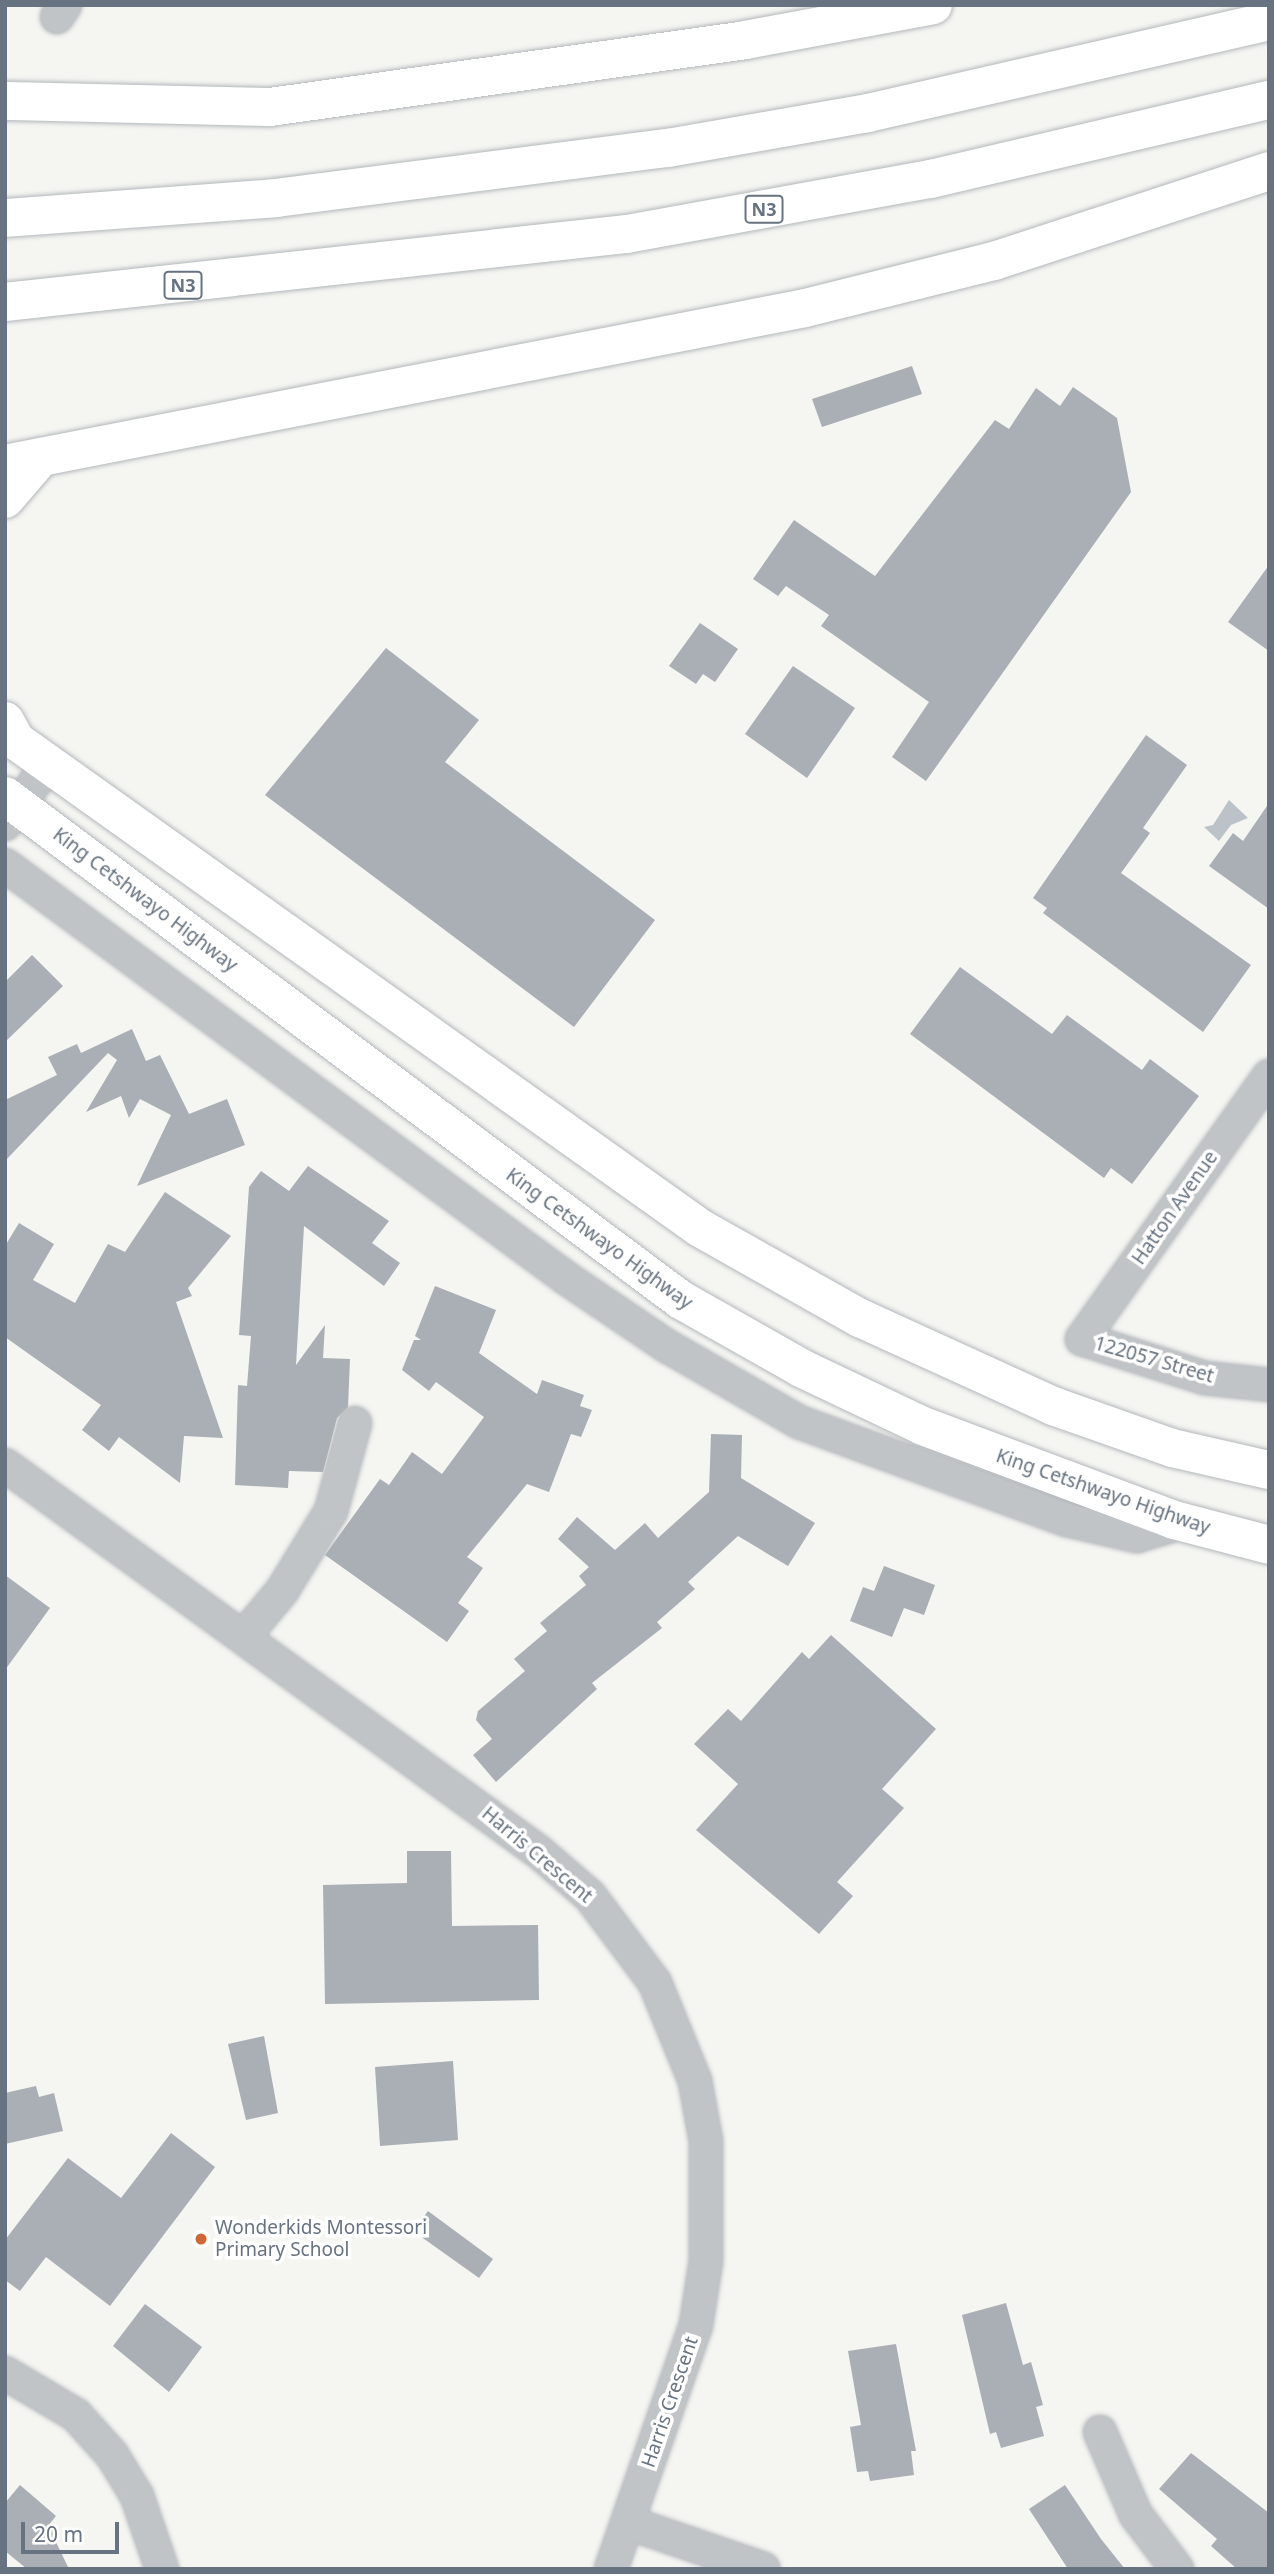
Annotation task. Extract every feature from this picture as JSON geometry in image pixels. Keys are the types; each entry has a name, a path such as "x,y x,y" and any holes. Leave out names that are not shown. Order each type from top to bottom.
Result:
{"main road":[{"path":"5,101 84,108 270,107 745,40 933,5"},
{"path":"5,218 276,198 668,148 868,113 1269,21"},
{"name":"N3","path":"5,302 627,234 931,179 1269,100"},
{"path":"5,499 23,461 805,308 994,261 1269,171"},
{"path":"9,732 47,766 700,1228 860,1318 1053,1406 1172,1448 1269,1470"},
{"name":"King Cetshwayo Highway","path":"9,808 681,1300 802,1368 923,1426 1184,1522 1269,1545"}],"street":[{"path":"9,808 47,766"},
{"path":"5,865 566,1278 667,1346 799,1422 1067,1520 1137,1536 1184,1522"},
{"name":"Hatton Avenue","path":"1082,1339 1269,1076"},
{"name":"122057 Street","path":"1082,1339 1205,1378 1269,1385"},
{"path":"246,1634 331,1511 355,1423"},
{"name":"Harris Crescent","path":"5,1465 127,1557 246,1634 590,1896 655,1983 677,2030 706,2141 706,2260 696,2325 611,2569"},
{"path":"5,2374 76,2415 112,2455 137,2496 162,2569"},
{"path":"1100,2432 1136,2515 1177,2569"},
{"path":"629,2523 763,2569"}],"shaded area":[{"path":"1229,800 1248,818 1231,825 1219,841 1204,827 1213,825"}],"building":[{"path":"912,366 922,394 822,427 812,399"},
{"path":"1073,387 1117,418 1131,492 926,781 892,757 929,702 821,626 829,615 786,586 778,596 753,579 794,520 875,576 995,420 1009,429 1036,388 1060,406"},
{"path":"1269,565 1269,651 1228,622"},
{"path":"700,623 738,649 715,682 703,674 696,684 669,666"},
{"path":"386,648 479,720 445,762 655,920 574,1027 265,795"},
{"path":"793,666 855,708 807,778 745,734"},
{"path":"1146,735 1187,765 1143,828 1150,833 1121,873 1251,965 1203,1032 1043,913 1047,908 1033,898"},
{"path":"1269,803 1269,909 1209,866 1233,833 1243,841"},
{"path":"32,955 63,986 5,1042 5,982"},
{"path":"960,967 1052,1034 1067,1015 1142,1070 1150,1059 1199,1096 1132,1184 1111,1168 1104,1178 910,1034"},
{"path":"132,1029 146,1061 160,1055 189,1114 227,1099 245,1145 137,1186 171,1115 140,1099 129,1118 121,1096 86,1112 117,1060 108,1053 5,1161 5,1100 57,1075 48,1057 77,1044 81,1053"},
{"path":"308,1166 389,1221 372,1243 400,1263 384,1286 304,1226 296,1365 325,1325 323,1358 350,1359 348,1407 337,1418 323,1472 289,1471 288,1488 235,1485 238,1385 247,1386 251,1336 239,1335 249,1187 261,1171 289,1191"},
{"path":"165,1192 231,1236 188,1288 192,1296 176,1302 223,1438 184,1436 180,1483 119,1437 109,1451 82,1430 101,1405 5,1337 5,1246 19,1223 54,1244 33,1280 75,1303 108,1244 125,1252"},
{"path":"435,1286 496,1310 479,1353 537,1394 542,1380 584,1395 580,1406 592,1410 581,1437 571,1434 549,1492 527,1484 467,1557 483,1568 458,1603 469,1611 447,1642 325,1555 380,1479 389,1485 412,1452 442,1474 484,1417 436,1382 429,1391 402,1370 414,1340 421,1340 415,1336"},
{"path":"711,1434 742,1435 741,1478 815,1523 788,1566 738,1536 688,1582 695,1589 657,1622 662,1628 592,1683 597,1689 496,1782 473,1755 492,1739 476,1720 478,1711 525,1671 514,1659 547,1631 540,1623 586,1585 579,1576 589,1567 558,1539 577,1517 615,1550 645,1523 658,1538 709,1492"},
{"path":"884,1566 935,1585 924,1615 904,1608 892,1637 850,1621 863,1587 874,1591"},
{"path":"5,1575 50,1608 5,1670"},
{"path":"831,1635 936,1729 882,1789 904,1808 837,1882 853,1896 819,1934 696,1830 738,1784 694,1744 728,1709 741,1721 802,1652 809,1659"},
{"path":"407,1851 451,1851 452,1926 538,1925 539,2000 325,2004 323,1885 407,1883"},
{"path":"264,2036 278,2113 246,2120 228,2044"},
{"path":"453,2061 458,2140 380,2146 375,2067"},
{"path":"36,2086 39,2097 54,2093 63,2131 5,2144 5,2093"},
{"path":"171,2133 215,2167 110,2306 46,2257 20,2291 5,2280 5,2240 68,2158 121,2198"},
{"path":"428,2211 493,2259 479,2278 413,2231"},
{"path":"1006,2303 1023,2365 1031,2362 1043,2405 1036,2407 1044,2436 1001,2448 996,2432 990,2434 962,2315"},
{"path":"145,2304 202,2347 169,2392 113,2346"},
{"path":"896,2344 916,2451 911,2451 914,2475 870,2481 868,2471 857,2472 850,2427 861,2425 848,2351"},
{"path":"1191,2453 1269,2513 1269,2569 1237,2569 1211,2546 1217,2539 1159,2489"},
{"path":"20,2485 56,2516 48,2526 59,2536 55,2540 69,2569 27,2569 5,2551 5,2503"},
{"path":"1065,2485 1125,2569 1068,2569 1029,2509"}],"place":[{"name":"Wonderkids Montessori Primary School","path":"201,2239"}]}
